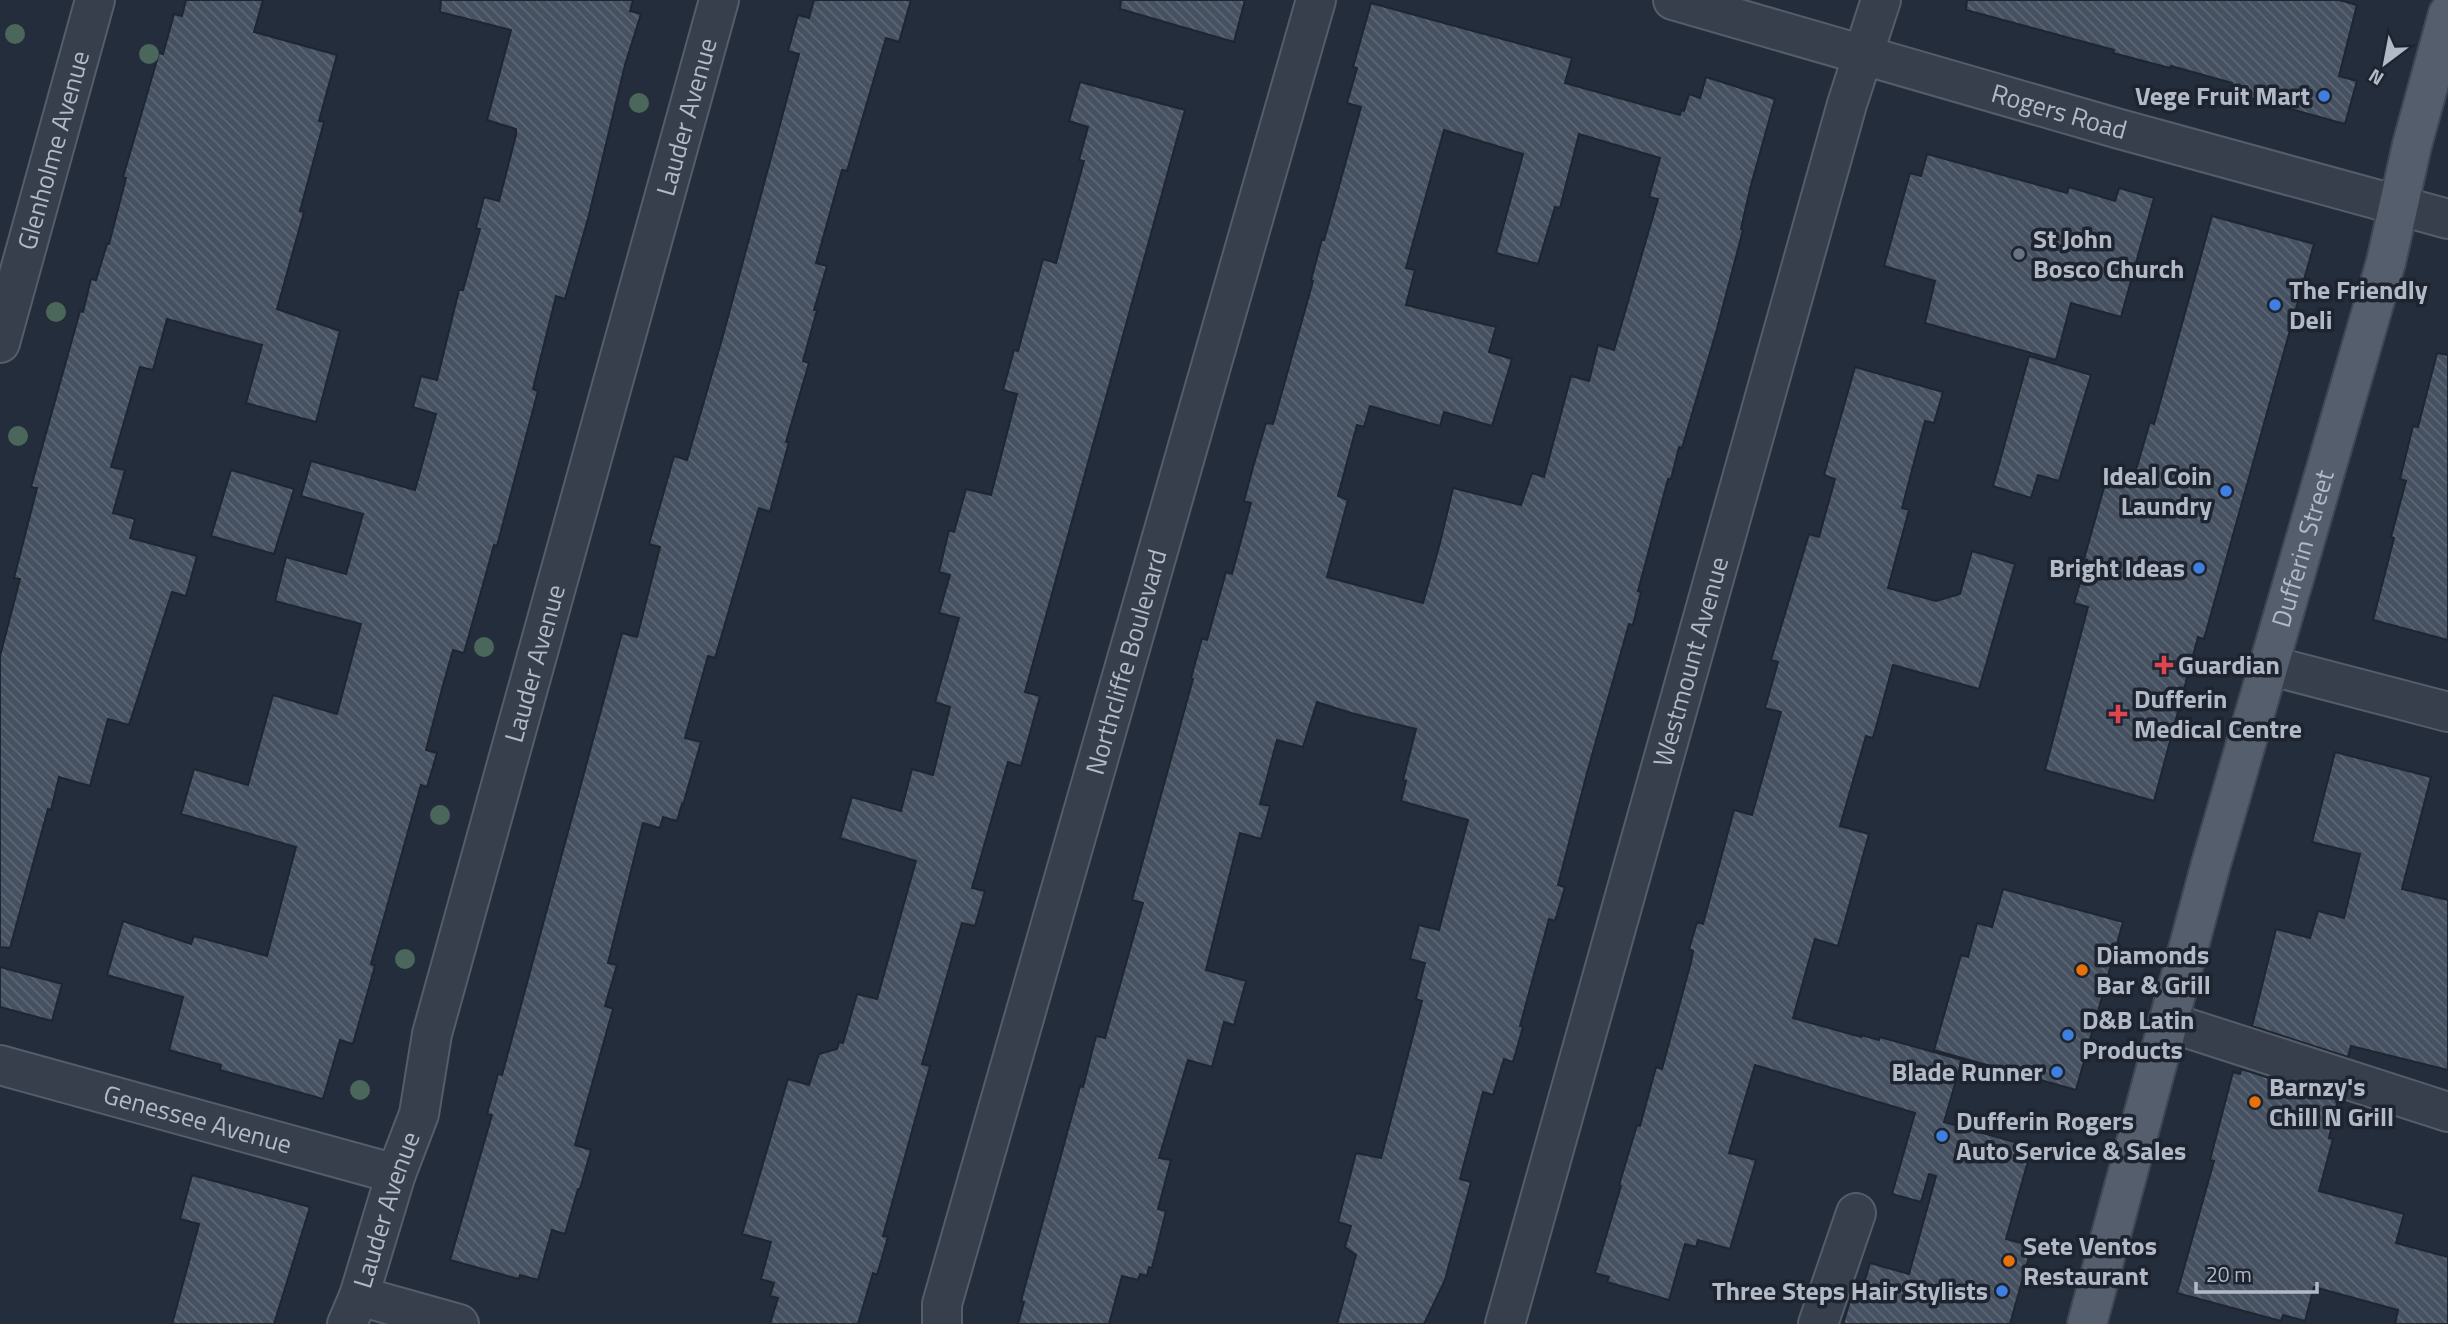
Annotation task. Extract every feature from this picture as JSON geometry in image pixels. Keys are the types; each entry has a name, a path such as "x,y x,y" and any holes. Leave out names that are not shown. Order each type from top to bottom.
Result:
{"main road":[{"name":"Dufferin Street","path":"2087,1324 2268,665 2386,262 2412,145 2448,14"}],"street":[{"name":"Glenholme Avenue","path":"0,343 96,0"},
{"name":"Lauder Avenue","path":"353,1310 396,1174 419,1114 434,1026 719,0"},
{"name":"Northcliffe Boulevard","path":"942,1324 942,1304 1316,0"},
{"name":"Rogers Road","path":"1673,0 2116,128 2448,219"},
{"name":"Westmount Avenue","path":"1506,1324 1789,308 1881,0"},
{"path":"2268,665 2448,712"},
{"path":"2168,1022 2448,1112"},
{"name":"Genessee Avenue","path":"0,1065 396,1174"},
{"path":"1818,1324 1856,1213"},
{"path":"353,1310 459,1324"}],"building":[{"path":"186,0 263,0 254,32 337,55 319,121 324,122 300,211 304,212 277,309 340,331 316,422 246,403 262,345 167,319 153,370 140,367 111,467 125,470 113,513 135,519 130,538 197,556 186,596 172,592 129,725 108,719 90,786 59,777 10,948 0,947 0,656 20,579 14,578 37,488 31,487 80,311 83,312 91,279 96,280 109,244 126,178 123,177 159,53 163,54 174,14 182,16"},
{"path":"441,0 633,0 630,11 641,14 625,65 589,215 565,299 556,296 533,389 538,391 497,546 494,545 464,653 453,650 442,689 426,750 437,753 427,787 421,785 371,964 375,966 353,1044 340,1040 323,1099 220,1070 221,1065 169,1050 183,997 107,975 123,921 191,944 194,936 267,956 296,847 181,814 194,769 248,785 273,695 337,714 361,624 275,601 286,557 346,574 363,514 301,496 311,461 415,490 436,414 413,407 421,376 437,380 459,290 463,290 480,229 476,228 484,197 499,201 516,135 516,129 487,120 511,30 440,12"},
{"path":"814,0 911,0 899,42 886,38 847,171 842,170 816,263 827,266 803,361 809,363 786,442 789,442 770,512 759,508 715,658 708,656 685,738 701,742 683,805 677,821 663,817 660,828 643,823 608,963 617,965 605,1006 613,1009 575,1145 591,1150 580,1189 565,1234 552,1230 538,1280 520,1275 519,1279 450,1260 492,1115 487,1114 498,1074 502,1075 622,633 637,637 660,547 649,544 674,456 687,460 722,339 799,54 788,51 798,15 809,18"},
{"path":"1121,0 1245,0 1234,42 1120,9"},
{"path":"1967,0 2339,0 2357,5 2339,76 2357,81 2345,124 2229,92 2232,83 2113,53 2114,50 1966,10"},
{"path":"1371,3 1572,58 1565,83 1680,115 1681,110 1684,111 1689,94 1700,98 1706,77 1775,99 1750,189 1741,229 1743,230 1717,329 1682,448 1679,447 1671,479 1668,479 1638,591 1641,592 1633,625 1629,624 1587,773 1558,885 1565,887 1555,921 1549,919 1513,1062 1504,1059 1493,1095 1483,1092 1460,1179 1471,1182 1445,1280 1424,1324 1337,1324 1356,1255 1345,1247 1351,1226 1338,1222 1356,1153 1381,1158 1422,1001 1416,999 1425,963 1410,959 1419,925 1439,930 1468,820 1401,801 1406,781 1403,780 1416,729 1317,702 1303,747 1277,740 1260,804 1270,806 1261,839 1240,833 1206,970 1246,981 1234,1025 1224,1022 1212,1067 1188,1060 1159,1158 1171,1160 1158,1209 1166,1211 1152,1268 1149,1267 1147,1276 1140,1274 1138,1280 1122,1276 1109,1324 1018,1324 1024,1302 1021,1301 1080,1086 1083,1087 1096,1036 1105,1038 1143,903 1132,900 1202,638 1207,640 1226,572 1232,574 1251,503 1244,501 1253,467 1266,423 1273,424 1322,239 1324,240 1361,107 1347,103 1357,68 1353,67","holes":["1444,130 1523,154 1496,253 1538,264 1555,207 1560,208 1579,134 1660,158 1649,197 1658,199 1614,350 1598,345 1589,381 1571,376 1544,477 1532,473 1521,505 1453,488 1423,603 1327,577 1348,500 1338,496 1357,425 1364,427 1370,406 1440,426 1444,412 1492,426 1512,359 1489,352 1496,327 1406,305 1415,270 1406,268"]},
{"path":"1080,82 1185,110 1025,692 1040,696 1021,766 1008,762 972,888 985,891 975,926 962,923 922,1064 930,1066 883,1236 888,1237 877,1275 873,1273 858,1324 770,1324 778,1298 770,1296 774,1283 761,1279 771,1242 742,1234 788,1079 809,1085 819,1054 837,1049 839,1042 843,1043 857,994 877,999 916,861 840,838 852,797 901,811 912,769 933,775 950,707 935,702 959,618 939,613 950,575 939,572 949,530 954,532 966,489 991,495 1017,394 1003,390 1014,350 1018,351 1043,259 1056,263 1084,161 1079,160 1088,127 1069,121"},
{"name":"St John Bosco Church","path":"1927,154 2067,193 2069,187 2115,201 2119,188 2154,198 2121,317 2071,303 2056,360 1925,323 1935,281 1884,266 1910,173 1921,176"},
{"path":"2212,216 2314,244 2204,639 2198,637 2154,801 2045,770 2088,607 2074,603 2108,473 2133,480 2150,422 2154,424"},
{"path":"2437,353 2448,355 2448,640 2373,620 2406,481 2400,479 2413,426 2418,427"},
{"path":"2029,356 2091,375 2059,481 2038,475 2031,498 1993,486"},
{"path":"1855,367 1943,392 1934,423 1925,421 1902,508 1909,510 1888,588 1936,601 1960,594 1972,551 2015,564 1979,689 1893,665 1873,738 1866,736 1840,826 1869,834 1838,946 1815,939 1793,1018 1861,1037 1879,1040 1880,1037 1962,1060 1944,1122 2032,1147 2006,1239 2032,1246 2010,1324 1843,1324 1854,1288 1862,1290 1870,1263 1909,1274 1936,1176 1929,1174 1921,1202 1892,1194 1915,1113 1755,1065 1729,1153 1756,1160 1730,1249 1698,1240 1696,1247 1685,1244 1669,1300 1607,1282 1609,1277 1595,1273 1656,1067 1662,1069 1691,962 1693,951 1689,949 1697,922 1703,924 1734,810 1752,815 1781,712 1765,708 1778,662 1771,660 1809,534 1819,537 1835,479 1824,475"},
{"path":"231,470 294,489 274,554 211,536"},
{"path":"2335,752 2431,777 2402,889 2448,900 2448,1070 2351,1046 2348,1057 2252,1026 2276,929 2310,938 2318,911 2344,918 2360,854 2312,842"},
{"path":"2003,889 2123,922 2076,1090 1934,1050 1961,955 1968,957 1977,923 1992,927"},
{"path":"0,967 62,984 52,1021 0,1007"},
{"path":"2241,1069 2338,1100 2329,1138 2333,1139 2319,1191 2404,1214 2396,1243 2448,1257 2448,1324 2395,1324 2398,1310 2314,1287 2305,1321 2283,1315 2281,1321 2177,1293 2214,1161 2210,1160 2233,1072 2240,1074"},
{"path":"192,1175 310,1207 274,1324 172,1324 199,1224 180,1219"}],"place":[{"name":"Vege Fruit Mart","path":"2324,96"},
{"name":"St John Bosco Church","path":"2019,254"},
{"name":"The Friendly Deli","path":"2275,305"},
{"name":"Ideal Coin Laundry","path":"2226,491"},
{"name":"Bright Ideas","path":"2199,568"},
{"name":"Guardian","path":"2164,665"},
{"name":"Dufferin Medical Centre","path":"2118,714"},
{"name":"Diamonds Bar & Grill","path":"2082,970"},
{"name":"D&B Latin Products","path":"2068,1035"},
{"name":"Blade Runner","path":"2057,1072"},
{"name":"Barnzy's Chill N Grill","path":"2255,1102"},
{"name":"Dufferin Rogers Auto Service & Sales","path":"1942,1136"},
{"name":"Sete Ventos Restaurant","path":"2009,1261"},
{"name":"Three Steps Hair Stylists","path":"2002,1291"}]}
